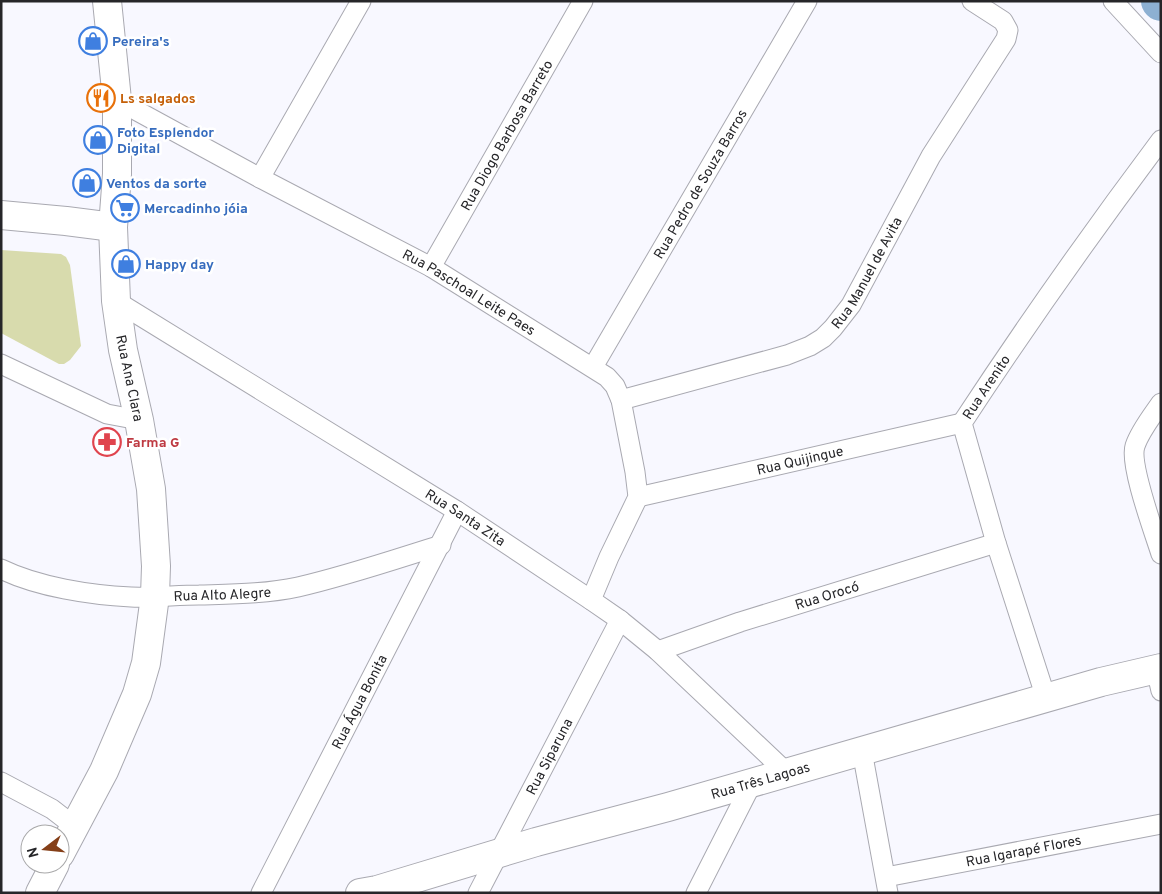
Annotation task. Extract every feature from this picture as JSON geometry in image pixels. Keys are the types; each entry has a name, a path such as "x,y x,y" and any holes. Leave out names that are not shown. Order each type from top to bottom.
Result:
{"street":[{"name":"Rua Ana Clara","path":"70,834 104,771 137,694 146,663 155,596 156,558 151,489 139,420 126,363 116,301 112,228 116,174 117,100 107,1"},
{"path":"260,178 361,1"},
{"name":"Rua Diogo Barbosa Barreto","path":"431,267 583,1"},
{"name":"Rua Pedro de Souza Barros","path":"594,367 807,1"},
{"name":"Rua Manuel de Avita","path":"621,400 787,355 810,346 823,338 833,328 851,305 932,156 1004,44 1008,30 1003,21 972,1"},
{"path":"1113,1 1161,53"},
{"name":"Rua Paschoal Leite Paes","path":"117,100 260,178 431,267 594,367 611,382 621,400 636,472 638,498"},
{"name":"Rua Arenito","path":"1046,698 996,543 962,423 991,378 1126,186 1161,140"},
{"path":"1,215 66,221 112,228"},
{"name":"Rua Santa Zita","path":"116,301 456,511 620,620 658,651 786,772"},
{"path":"1,364 107,414 139,420"},
{"path":"1161,403 1138,439 1134,448 1134,459 1136,473 1161,554"},
{"name":"Rua Quijingue","path":"638,498 962,423"},
{"path":"590,600 638,498"},
{"name":"Rua Água Bonita","path":"261,893 456,511"},
{"name":"Rua Orocó","path":"658,651 740,622 996,543"},
{"name":"Rua Alto Alegre","path":"1,569 15,576 88,593 130,597 246,594 296,587 369,568 440,545"},
{"name":"Rua Siparuna","path":"478,893 620,620"},
{"name":"Rua Três Lagoas","path":"360,893 377,890 1101,682 1159,676"},
{"path":"862,751 887,885"},
{"path":"1,782 52,809 74,826"},
{"path":"696,893 752,782"},
{"name":"Rua Igarapé Flores","path":"887,885 1161,824"},
{"path":"40,893 50,874"}],"green space":[{"path":"1,250 61,254 66,257 70,265 81,346 70,360 64,364 59,364 1,333"}],"place":[{"name":"Pereira's","path":"93,41"},
{"name":"Ls salgados","path":"101,98"},
{"name":"Foto Esplendor Digital","path":"98,140"},
{"name":"Ventos da sorte","path":"87,183"},
{"name":"Mercadinho jóia","path":"125,208"},
{"name":"Happy day","path":"126,264"},
{"name":"Farma G","path":"107,442"}]}
